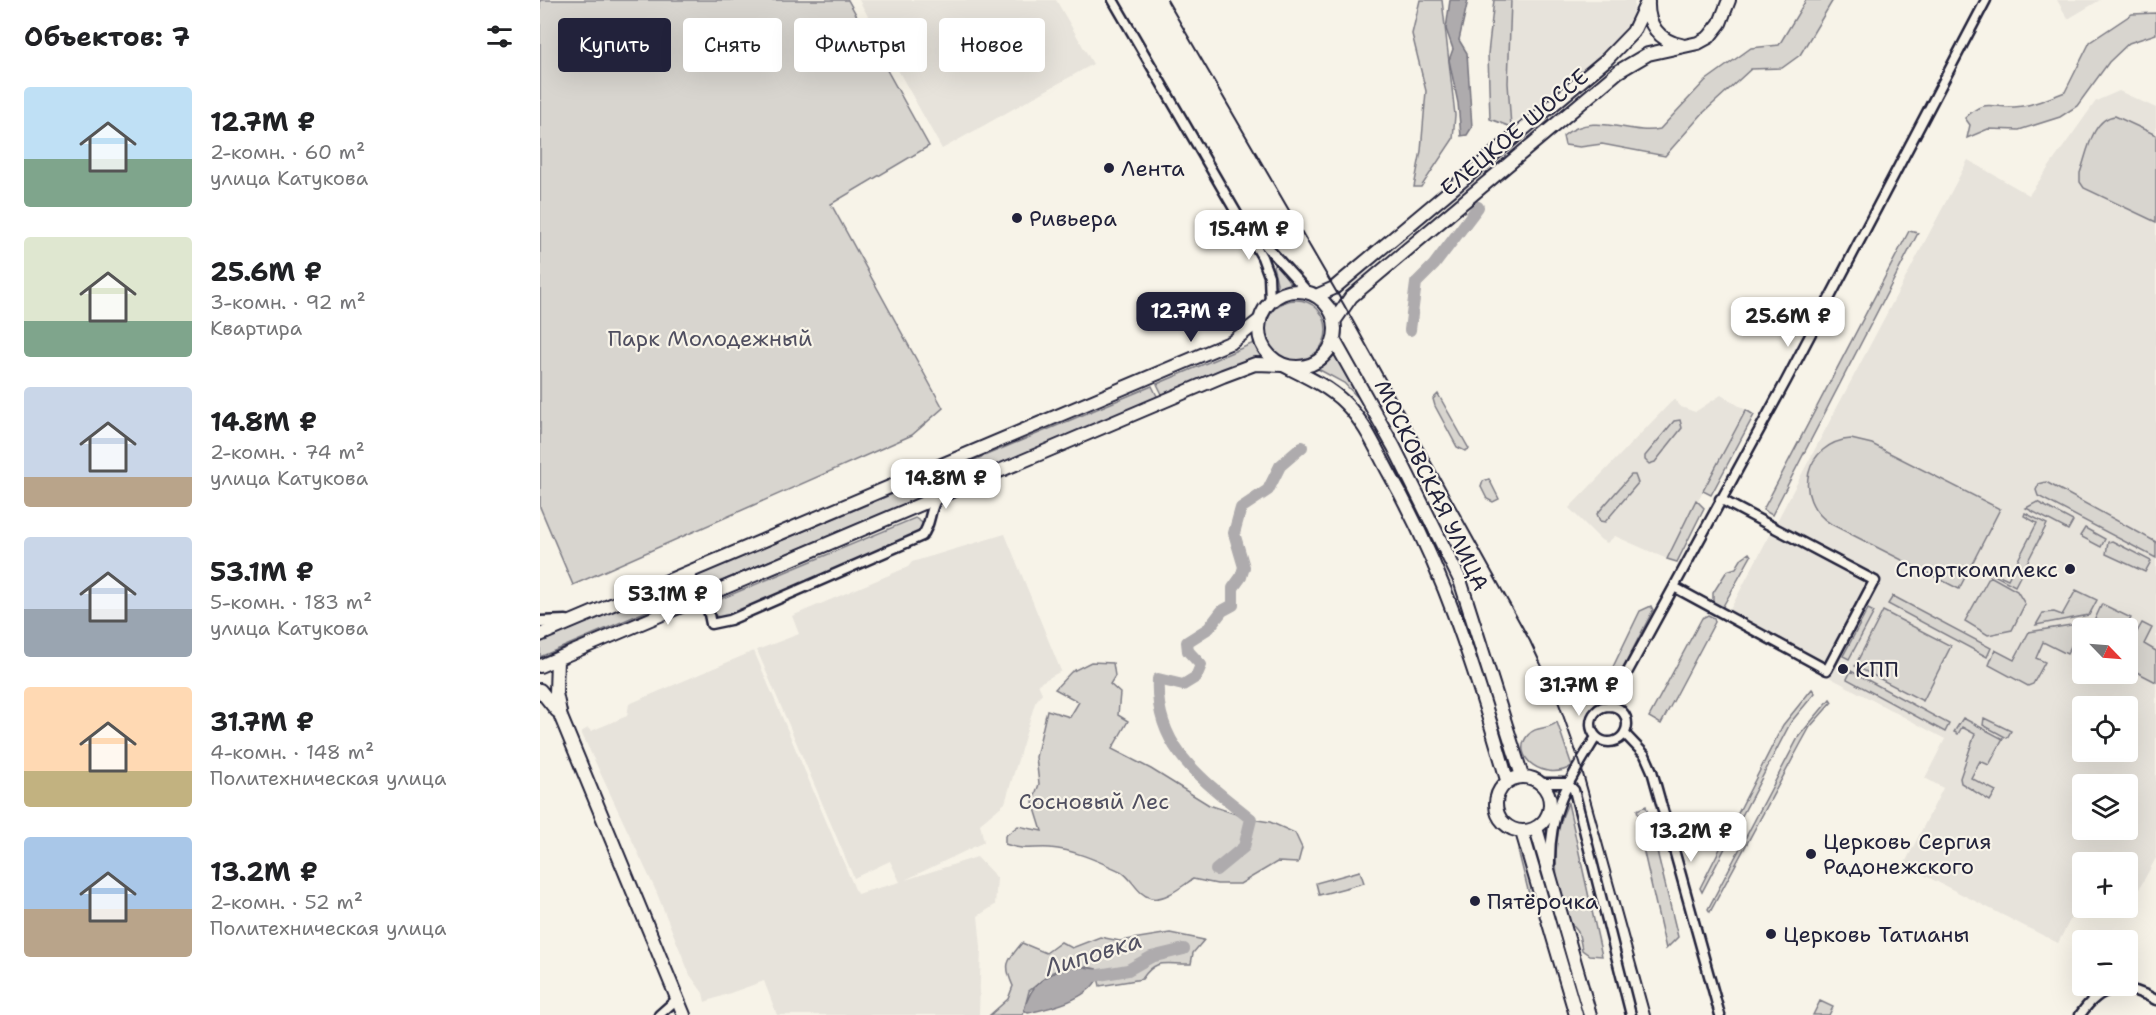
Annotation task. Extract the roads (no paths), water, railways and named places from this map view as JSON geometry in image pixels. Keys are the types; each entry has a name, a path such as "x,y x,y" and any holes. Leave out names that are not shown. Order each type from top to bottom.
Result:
{"main road":[{"path":"1723,0 1723,17"},
{"name":"ЕЛЕЦКОЕ ШОССЕ","path":"1335,320 1344,305 1360,290 1619,71 1648,54 1709,37 1723,17 1729,0"},
{"path":"1648,1 1650,20 1656,32 1672,43 1685,45"},
{"name":"ЕЛЕЦКОЕ ШОССЕ","path":"1312,294 1334,288 1606,60 1633,32 1648,1"},
{"path":"540,635 1232,342 1260,320 1270,302 1284,293 1312,294 1328,306 1335,320 1334,340 1330,350 1315,363 1294,368 1283,365 1255,364 540,666"},
{"path":"1260,320 1259,336 1262,346 1268,355 1283,365"},
{"name":"МОСКОВСКАЯ УЛИЦА","path":"1334,340 1394,447 1460,580 1522,776"},
{"name":"МОСКОВСКАЯ УЛИЦА","path":"1283,365 1322,384 1346,404 1366,430 1402,496 1443,581 1462,632 1507,780"},
{"path":"681,576 691,581 694,589 688,602"},
{"path":"556,659 556,693 561,717 684,1015"},
{"path":"540,690 561,717"},
{"path":"1522,776 1541,783 1549,801 1546,818 1536,828 1522,832 1507,826 1497,811 1496,800 1498,792 1507,780 1522,776"},
{"path":"1536,828 1590,1015"},
{"path":"1522,832 1576,1015"}],"street":[{"path":"1113,0 1265,263 1269,276 1270,302"},
{"path":"1609,706 1621,711 1627,722 1625,734 1614,742 1602,741 1596,737 1592,726 1594,715 1609,706 1786,381 1986,0"},
{"path":"1240,218 1312,294"},
{"path":"705,595 711,624 730,620 922,537 929,527 929,511 938,497"},
{"path":"1674,587 1827,670 1874,583 1875,581 1720,499"},
{"path":"907,510 925,516 929,527"},
{"path":"540,622 555,623 578,619"},
{"path":"1625,734 1645,755 1652,771 1720,1015"},
{"path":"1550,879 1550,850 1557,806 1567,783 1596,737"},
{"path":"1541,783 1567,783 1574,790 1631,1015"},
{"path":"1546,818 1557,806"},
{"path":"2080,1015 2093,997 2104,990 2119,987 2134,990 2156,1000"},
{"path":"659,1015 677,999"}],"waterway":[{"name":"Липовка","path":"1410,330 1416,283 1434,265 1478,207"},
{"name":"Липовка","path":"1216,870 1244,847 1251,819 1199,775 1173,743 1164,724 1159,703 1158,679 1183,685 1196,677 1201,665 1188,651 1187,642 1209,628 1222,611 1233,605 1233,588 1241,577 1244,567 1234,533 1241,508 1268,490 1280,466 1302,447"},
{"name":"Липовка","path":"1082,978 1128,970 1151,957 1184,949"}],"railway":[{"path":"1167,0 1344,305 1530,641 1558,701 1580,763 1650,1015"}],"place":[{"name":"Лента","path":"1109,168"},
{"name":"Ривьера","path":"1017,218"},
{"name":"Спорткомплекс","path":"2070,569"},
{"name":"КПП","path":"1843,669"},
{"name":"Церковь Сергия Радонежского","path":"1811,854"},
{"name":"Пятёрочка","path":"1475,901"},
{"name":"Церковь Татианы","path":"1771,934"}],"park label":[{"name":"Парк Молодежный","path":"710,338"},
{"name":"Сосновый Лес","path":"1094,801"}]}
